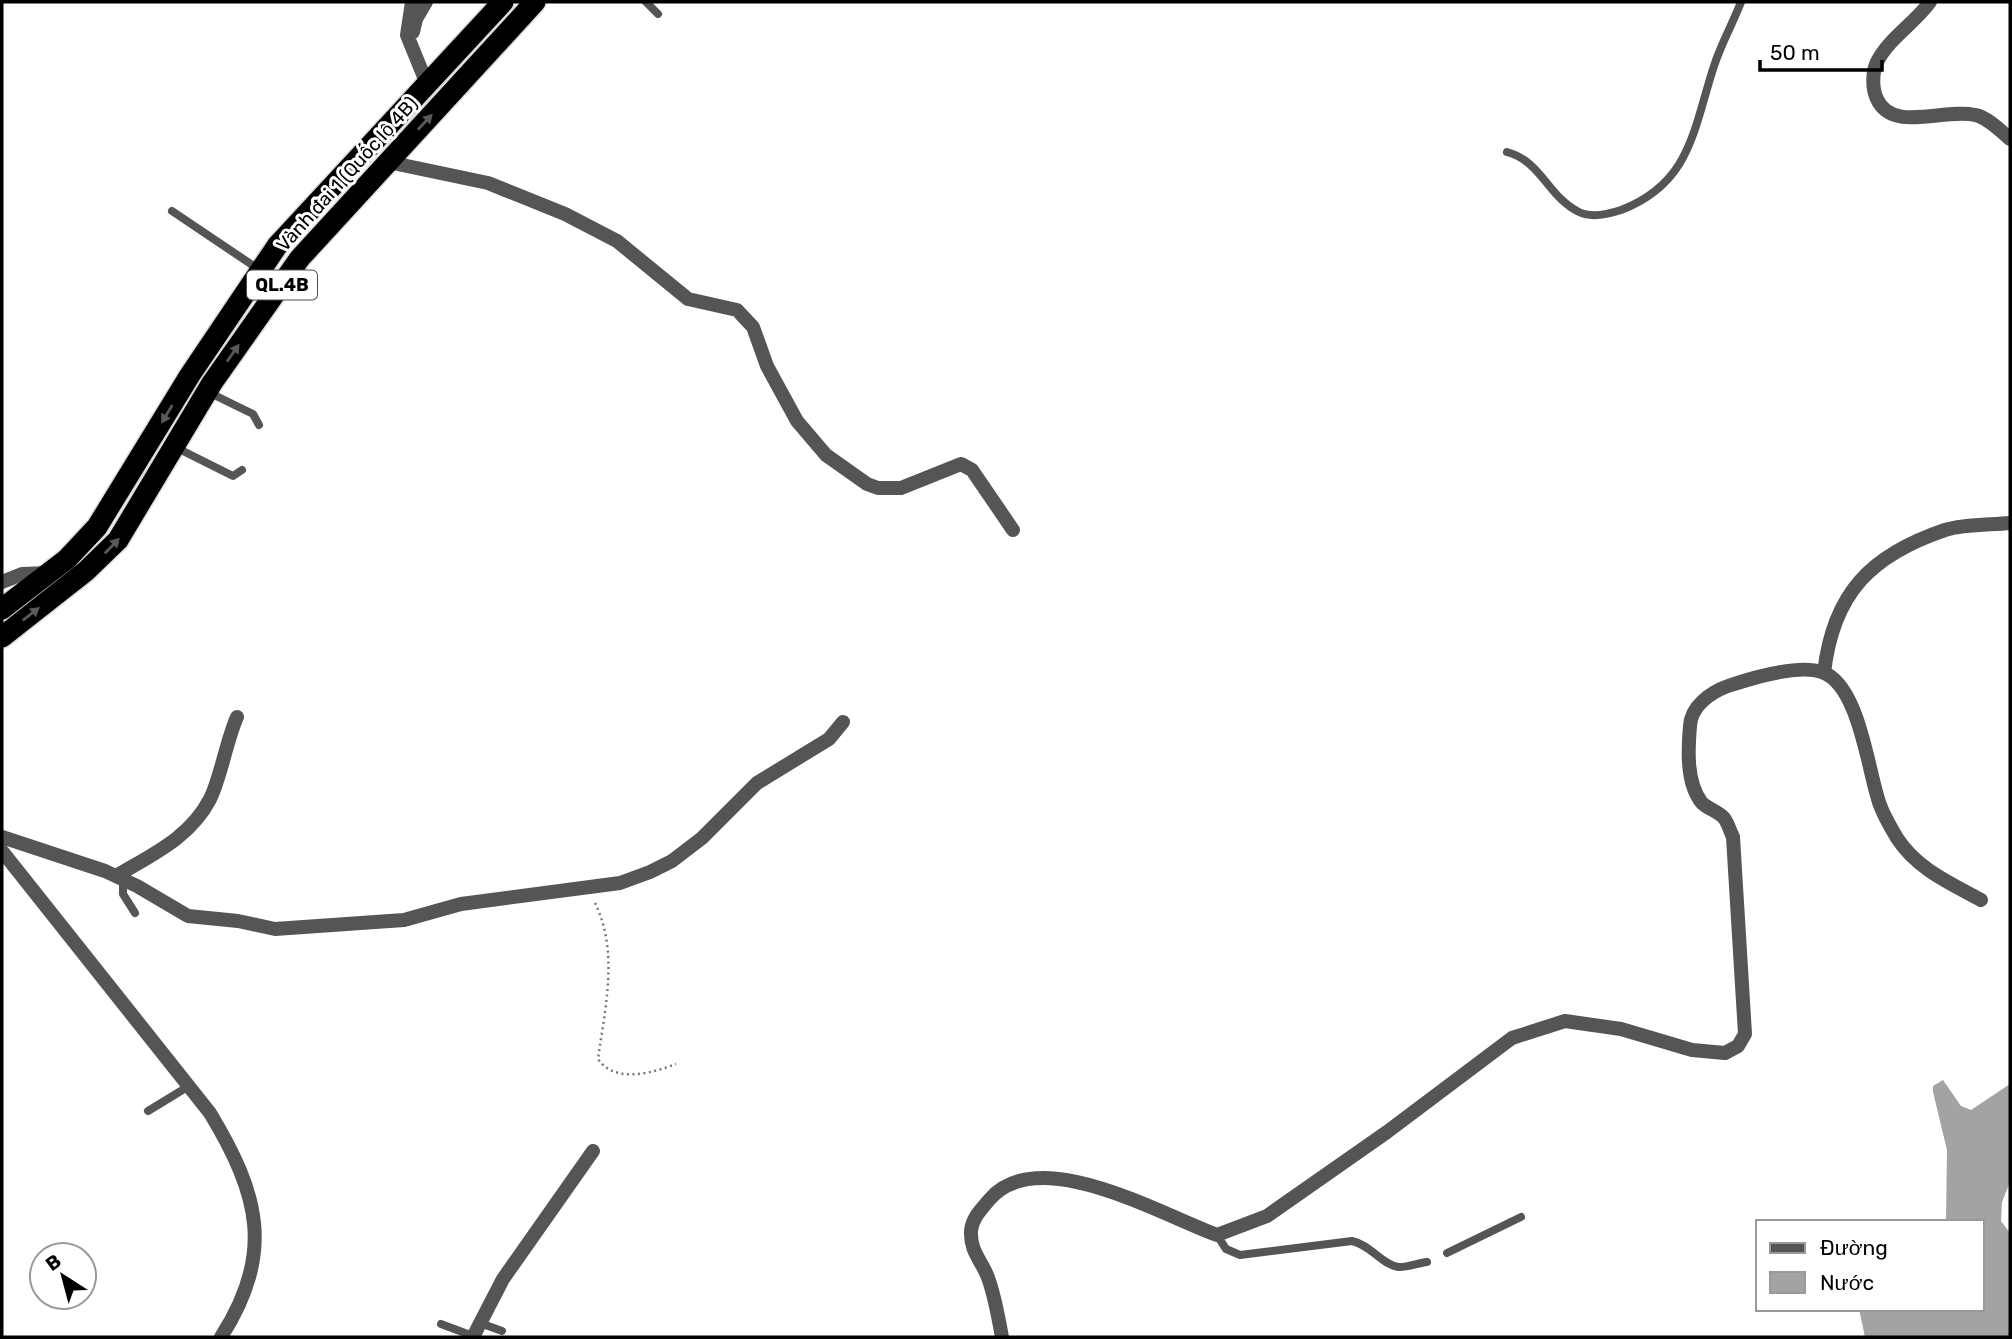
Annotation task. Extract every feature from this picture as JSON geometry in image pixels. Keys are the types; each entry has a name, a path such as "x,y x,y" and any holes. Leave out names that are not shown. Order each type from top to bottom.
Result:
{"highway":[{"name":"Vành đai 1 (Quốc lộ 4B)","path":"48,573 97,527 190,376 277,246 503,2"},
{"name":"Vành đai 1 (Quốc lộ 4B)","path":"2,637 61,591 118,540 207,391 300,258 535,2"},
{"name":"QL.4B","path":"2,609 48,573"}],"street":[{"path":"411,2 407,35 430,81"},
{"path":"426,2 415,19 413,32 430,81"},
{"path":"1930,2 1917,20 1890,42 1876,64 1873,91 1880,107 1890,115 1904,118 1954,112 1979,116 2010,139"},
{"path":"388,162 488,183 565,214 617,241 688,299 737,310 753,327 767,366 797,421 813,442 842,468 878,488 901,488 961,464 972,470 1013,530"},
{"path":"1824,673 1828,641 1848,593 1886,556 1948,529 2010,523"},
{"path":"2,583 22,574 48,573"},
{"path":"1002,1337 986,1275 973,1252 971,1231 974,1218 999,1188 1045,1178 1091,1185 1217,1235 1267,1216 1387,1132 1512,1038 1565,1021 1621,1029 1692,1050 1725,1053 1738,1046 1745,1034 1733,837 1724,817 1704,805 1694,789 1689,756 1690,721 1701,702 1715,690 1760,676 1809,670 1824,673 1845,694 1863,731 1880,805 1898,840 1925,869 1981,900"},
{"path":"120,878 177,840 191,826 211,798 237,717"},
{"path":"2,837 120,878 188,916 238,920 275,929 404,920 461,904 620,883 672,861 702,838 757,783 829,739 843,722"},
{"path":"2,851 210,1113 235,1156 253,1205 254,1261 245,1294 220,1337"},
{"path":"473,1337 539,1224 593,1151"}],"lane":[{"path":"646,2 658,14"},
{"path":"1507,152 1530,163 1566,204 1580,213 1594,215 1615,212 1646,200 1666,184 1689,149 1715,62 1741,2"},
{"path":"172,211 281,285"},
{"path":"207,391 253,414 259,425"},
{"path":"175,446 233,476 242,470"},
{"path":"120,878 123,894 135,913"},
{"path":"148,1111 188,1086"},
{"path":"1447,1253 1521,1217"},
{"path":"1217,1235 1226,1249 1240,1255 1352,1241 1366,1244 1387,1263 1399,1267 1427,1262"},
{"path":"480,1323 502,1331"},
{"path":"441,1324 473,1337"}],"path":[{"path":"587,888 601,916 608,946 607,993 598,1059 603,1067 615,1073 653,1073 676,1064"}],"water":[{"path":"1943,1080 1961,1106 1971,1110 2010,1084 2010,1182 2002,1202 2001,1221 2010,1233 2010,1337 1865,1337 1859,1311 1984,1311 1984,1220 1946,1220 1947,1150 1933,1086"}]}
